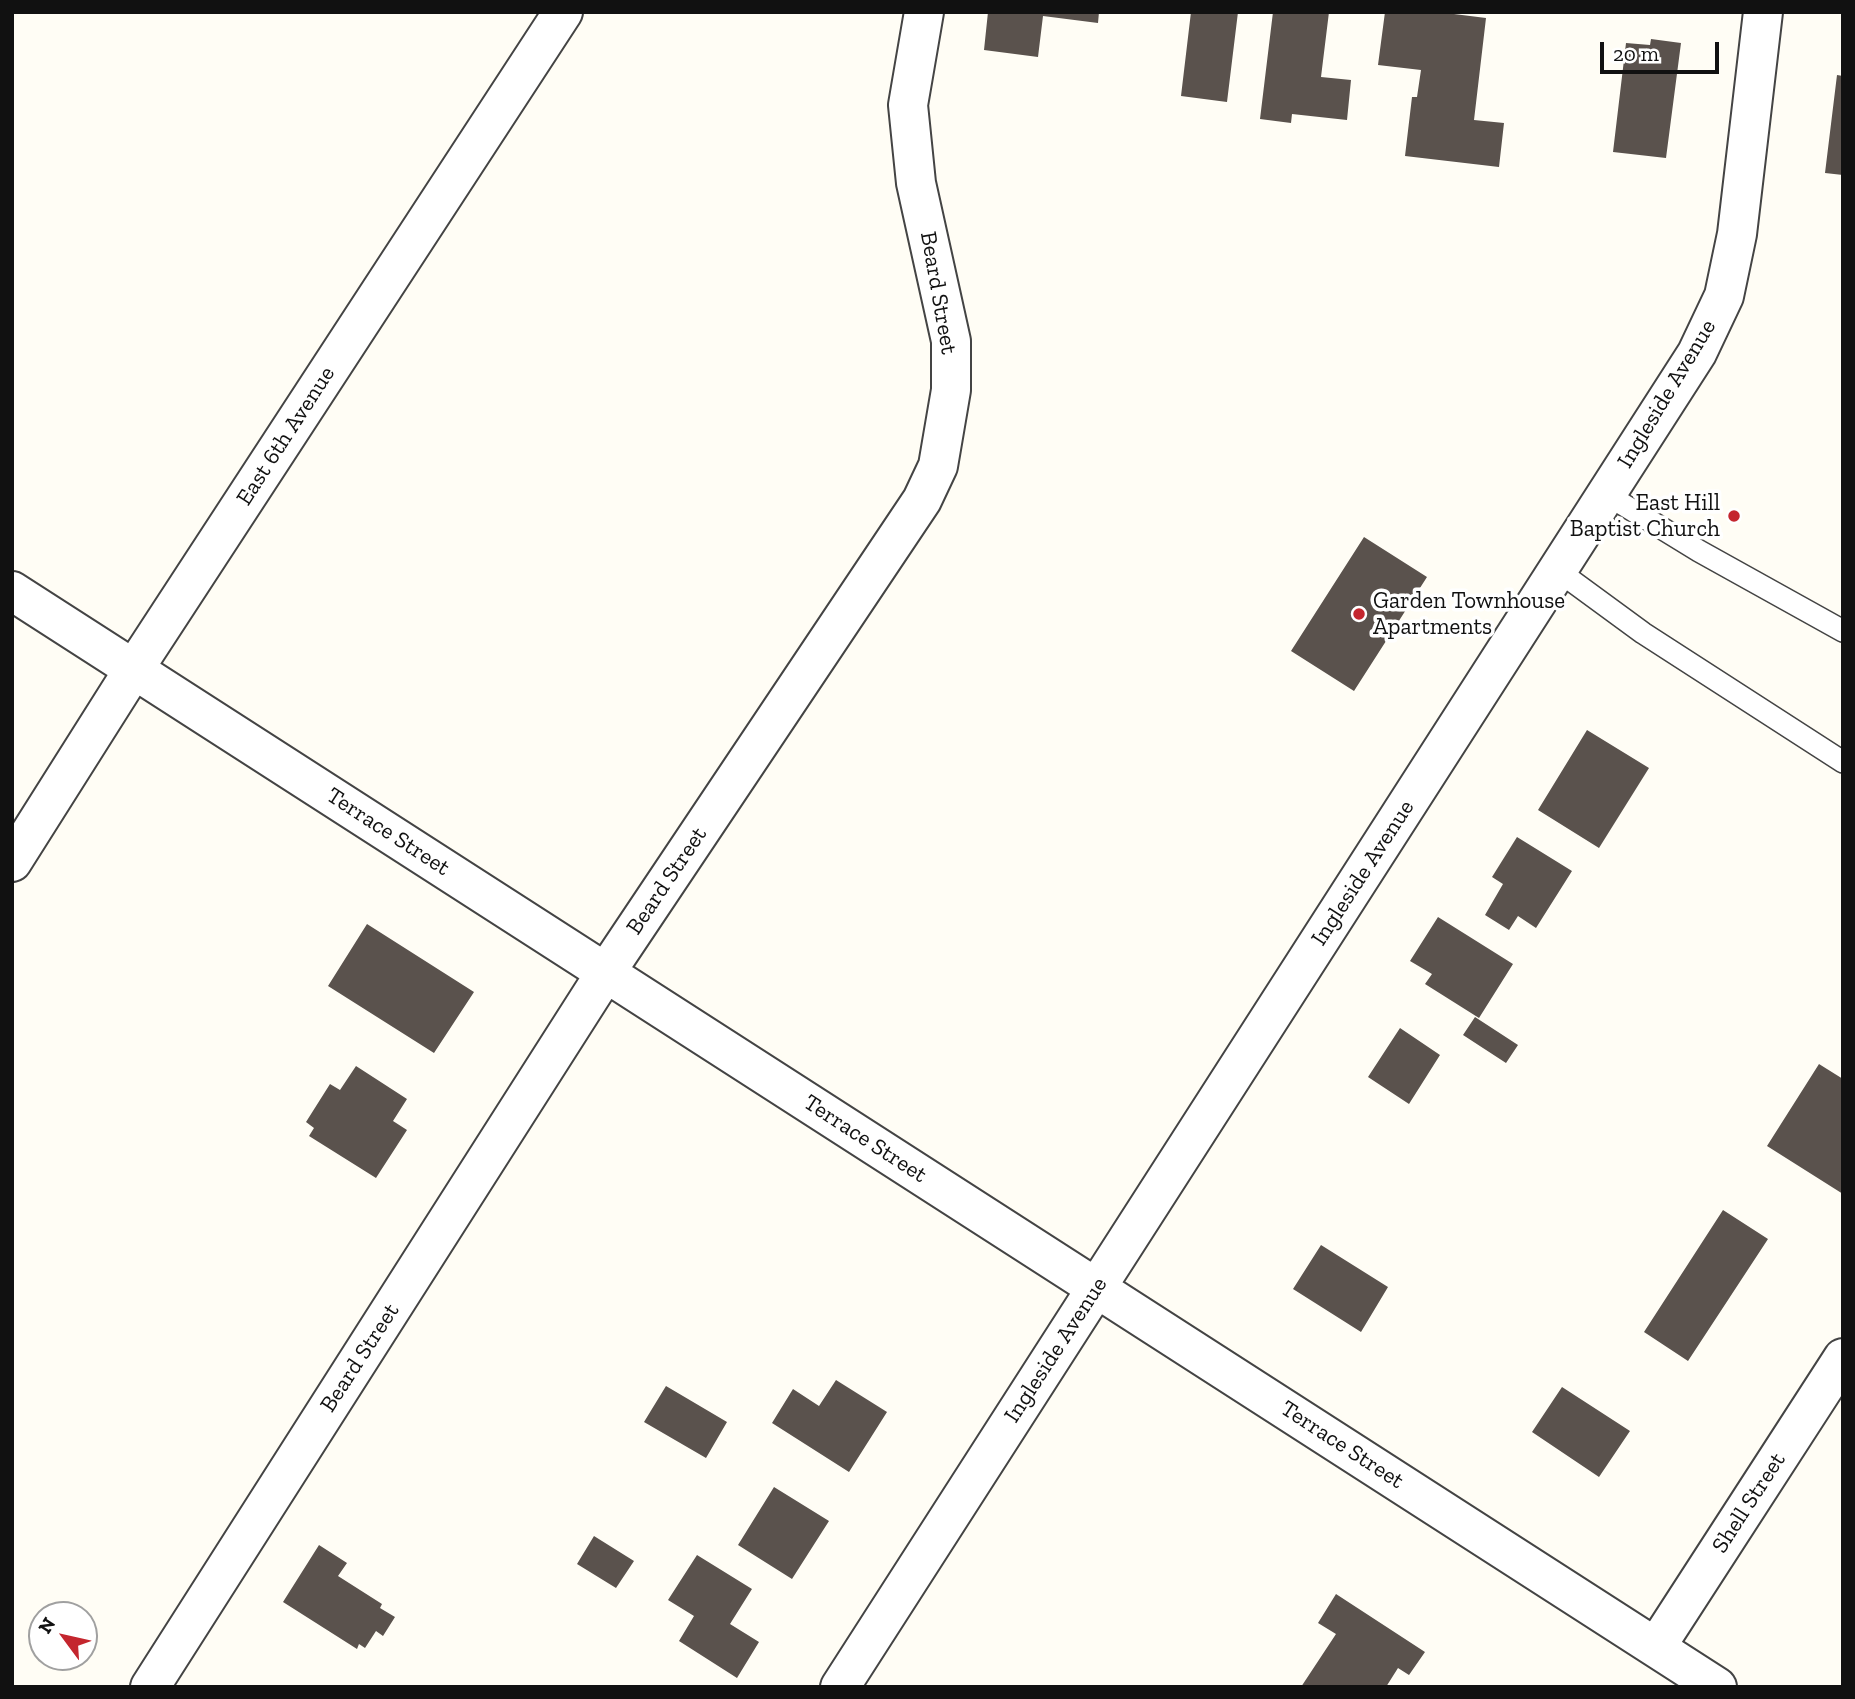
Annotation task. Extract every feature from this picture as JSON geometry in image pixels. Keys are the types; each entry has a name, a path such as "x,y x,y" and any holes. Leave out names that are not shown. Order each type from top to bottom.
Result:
{"street":[{"name":"East 6th Avenue","path":"12,862 563,12"},
{"name":"Beard Street","path":"150,1687 606,972 922,500 937,466 951,390 951,341 916,183 908,106 924,12"},
{"name":"Ingleside Avenue","path":"840,1687 1697,353 1724,296 1737,234 1763,12"},
{"name":"Terrace Street","path":"12,591 1717,1687"},
{"name":"Shell Street","path":"1656,1647 1843,1358"}],"lane":[{"path":"1606,494 1699,551 1843,631"},
{"path":"1557,570 1643,633 1843,762"}],"building":[{"path":"988,12 1099,12 1098,23 1043,16 1038,57 984,50"},
{"path":"1191,12 1238,12 1227,102 1181,96"},
{"path":"1273,12 1329,12 1321,77 1351,80 1347,120 1292,114 1291,123 1260,119"},
{"path":"1385,12 1438,12 1486,18 1474,120 1504,123 1499,167 1405,156 1412,97 1417,97 1421,70 1378,65"},
{"path":"1651,39 1681,43 1666,158 1613,152 1626,43 1650,45"},
{"path":"1837,75 1843,76 1843,175 1825,173"},
{"name":"Garden Townhouse Apartments","path":"1364,537 1427,577 1354,691 1291,651"},
{"path":"1587,730 1649,768 1599,848 1538,810"},
{"path":"1517,837 1572,871 1536,928 1518,916 1509,930 1485,915 1503,884 1492,877"},
{"path":"1438,917 1513,964 1479,1018 1425,984 1432,974 1410,961"},
{"path":"367,924 474,992 434,1053 328,986"},
{"path":"1475,1017 1518,1045 1506,1063 1463,1035"},
{"path":"1400,1028 1440,1055 1409,1104 1368,1077"},
{"path":"1819,1064 1843,1079 1843,1194 1767,1146"},
{"path":"356,1066 407,1099 393,1121 407,1130 376,1178 309,1136 314,1128 306,1122 330,1084 340,1090"},
{"path":"1723,1210 1768,1239 1688,1361 1644,1332"},
{"path":"1321,1245 1388,1287 1361,1332 1293,1289"},
{"path":"836,1380 887,1412 849,1472 772,1423 793,1389 819,1406"},
{"path":"666,1386 727,1422 706,1458 644,1422"},
{"path":"1562,1387 1630,1431 1599,1477 1532,1432"},
{"path":"774,1487 829,1521 792,1579 738,1545"},
{"path":"594,1536 634,1561 616,1588 577,1564"},
{"path":"319,1545 347,1563 338,1576 382,1604 380,1608 395,1617 383,1636 376,1631 365,1648 359,1644 357,1649 283,1602"},
{"path":"697,1555 752,1589 730,1624 759,1642 737,1678 679,1641 694,1616 668,1600"},
{"path":"1336,1594 1425,1652 1409,1675 1398,1668 1386,1687 1301,1687 1336,1634 1318,1623"}],"place":[{"name":"East Hill Baptist Church","path":"1734,516"},
{"name":"Garden Townhouse Apartments","path":"1359,614"}]}
